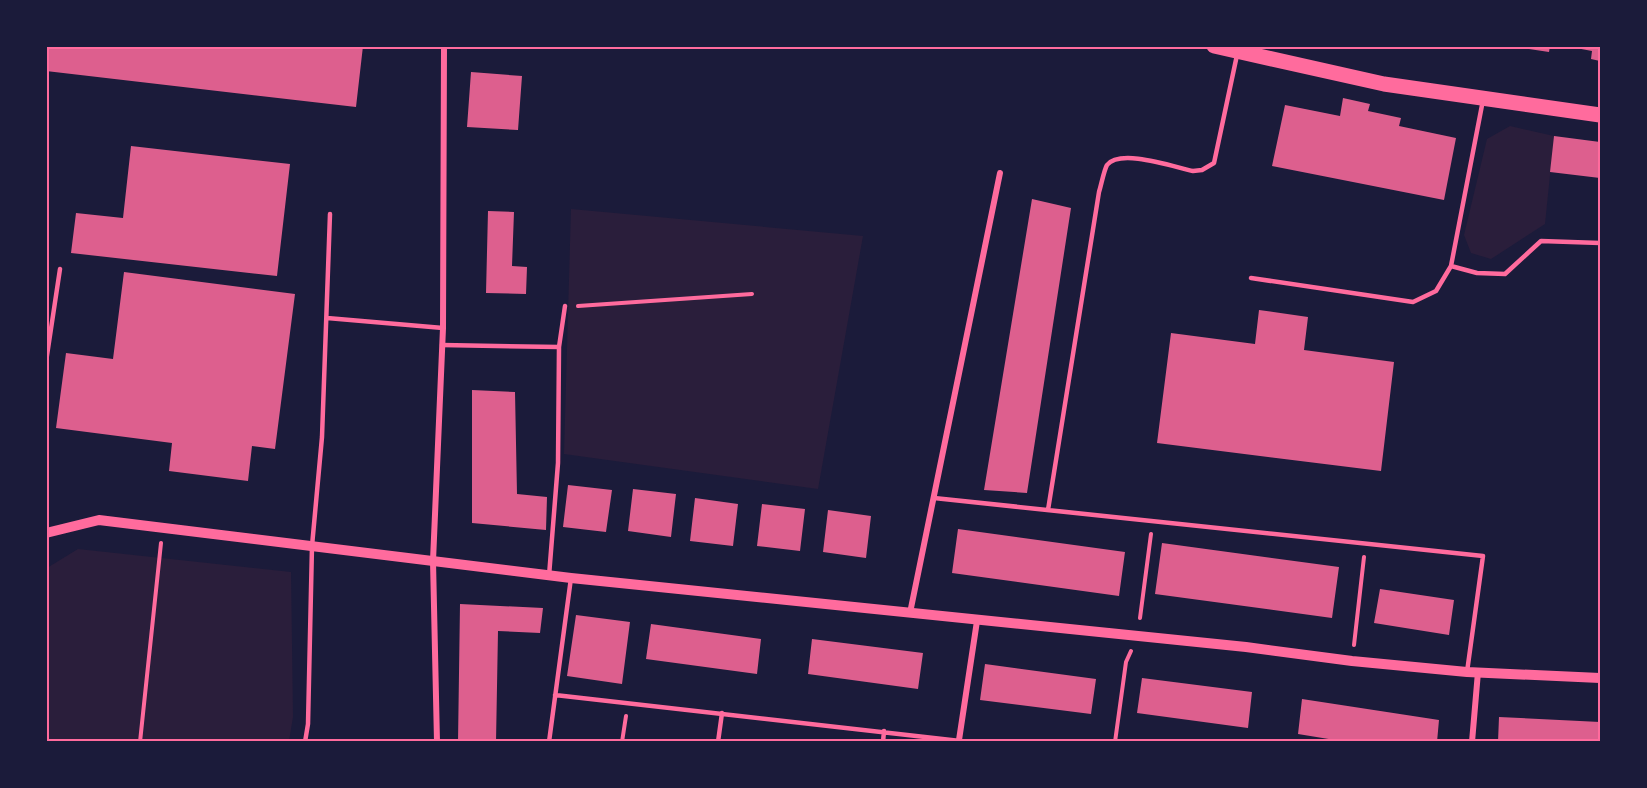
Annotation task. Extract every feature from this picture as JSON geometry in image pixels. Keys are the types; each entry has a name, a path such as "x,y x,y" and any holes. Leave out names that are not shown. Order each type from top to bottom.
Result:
{"main road":[{"path":"1214,46 1384,84 1600,115"}],"street":[{"path":"437,741 433,561 443,328 444,46"},
{"path":"910,613 1000,173"},
{"path":"46,533 99,520 549,576 1246,647 1352,661 1473,672 1600,678"},
{"path":"959,740 977,621"},
{"path":"1472,741 1473,672"}],"lane":[{"path":"1048,510 1099,192 1107,165 1118,158 1130,157 1192,171 1202,170 1214,163 1237,52"},
{"path":"1251,278 1413,302 1436,291 1451,266 1484,99"},
{"path":"305,741 308,724 312,546 322,437 330,214"},
{"path":"1451,266 1477,273 1505,274 1541,241 1600,243"},
{"path":"46,362 60,269"},
{"path":"549,576 558,463 559,347 565,306"},
{"path":"327,318 443,328"},
{"path":"442,345 559,347"},
{"path":"934,498 1483,556 1473,672"},
{"path":"549,741 571,578"},
{"path":"555,695 969,741"},
{"path":"718,741 722,713"},
{"path":"883,741 884,731"}],"path":[{"path":"565,306 752,294"},
{"path":"140,741 163,528"},
{"path":"1352,661 1365,543"},
{"path":"622,741 627,703"}],"shaded area":[{"path":"1510,126 1554,136 1545,224 1491,259 1471,253 1464,235 1487,139"},
{"path":"571,209 863,236 818,489 564,454"},
{"path":"78,549 291,572 293,717 289,741 47,742 47,568"}],"building":[{"path":"46,46 363,46 356,107 46,71"},
{"path":"1523,46 1550,46 1549,52 1523,48"},
{"path":"1576,46 1600,46 1600,61 1591,59 1592,51 1576,48"},
{"path":"471,72 522,76 518,130 467,127"},
{"path":"1343,98 1370,104 1368,111 1401,118 1399,126 1456,138 1444,200 1272,166 1285,105 1340,116"},
{"path":"1554,136 1600,142 1600,178 1550,172"},
{"path":"131,146 290,164 277,276 71,253 76,213 123,218"},
{"path":"1032,199 1071,208 1027,493 984,490"},
{"path":"488,211 514,212 512,266 527,267 526,294 486,293"},
{"path":"124,272 295,294 275,449 252,446 248,481 169,471 172,443 56,428 66,353 113,359"},
{"path":"1259,310 1308,317 1304,350 1394,362 1381,471 1157,443 1171,333 1255,344"},
{"path":"472,390 515,392 517,494 547,497 546,530 472,523"},
{"path":"568,485 612,490 606,532 563,527"},
{"path":"633,489 676,494 671,537 628,531"},
{"path":"695,498 738,504 733,546 690,541"},
{"path":"762,504 805,509 800,551 757,546"},
{"path":"828,510 871,516 866,558 823,552"},
{"path":"958,529 1125,552 1119,596 952,573"},
{"path":"1162,543 1339,567 1332,618 1155,594"},
{"path":"1380,589 1454,600 1449,635 1374,623"},
{"path":"460,604 543,608 540,633 498,631 496,742 458,742"},
{"path":"576,615 630,622 622,684 567,676"},
{"path":"651,624 761,639 757,674 646,659"},
{"path":"812,639 923,653 918,689 808,674"},
{"path":"985,664 1096,679 1091,714 980,700"},
{"path":"1142,678 1252,692 1248,728 1137,713"},
{"path":"1302,699 1439,720 1437,742 1347,742 1298,734"},
{"path":"1499,717 1600,722 1600,742 1498,742"}]}
